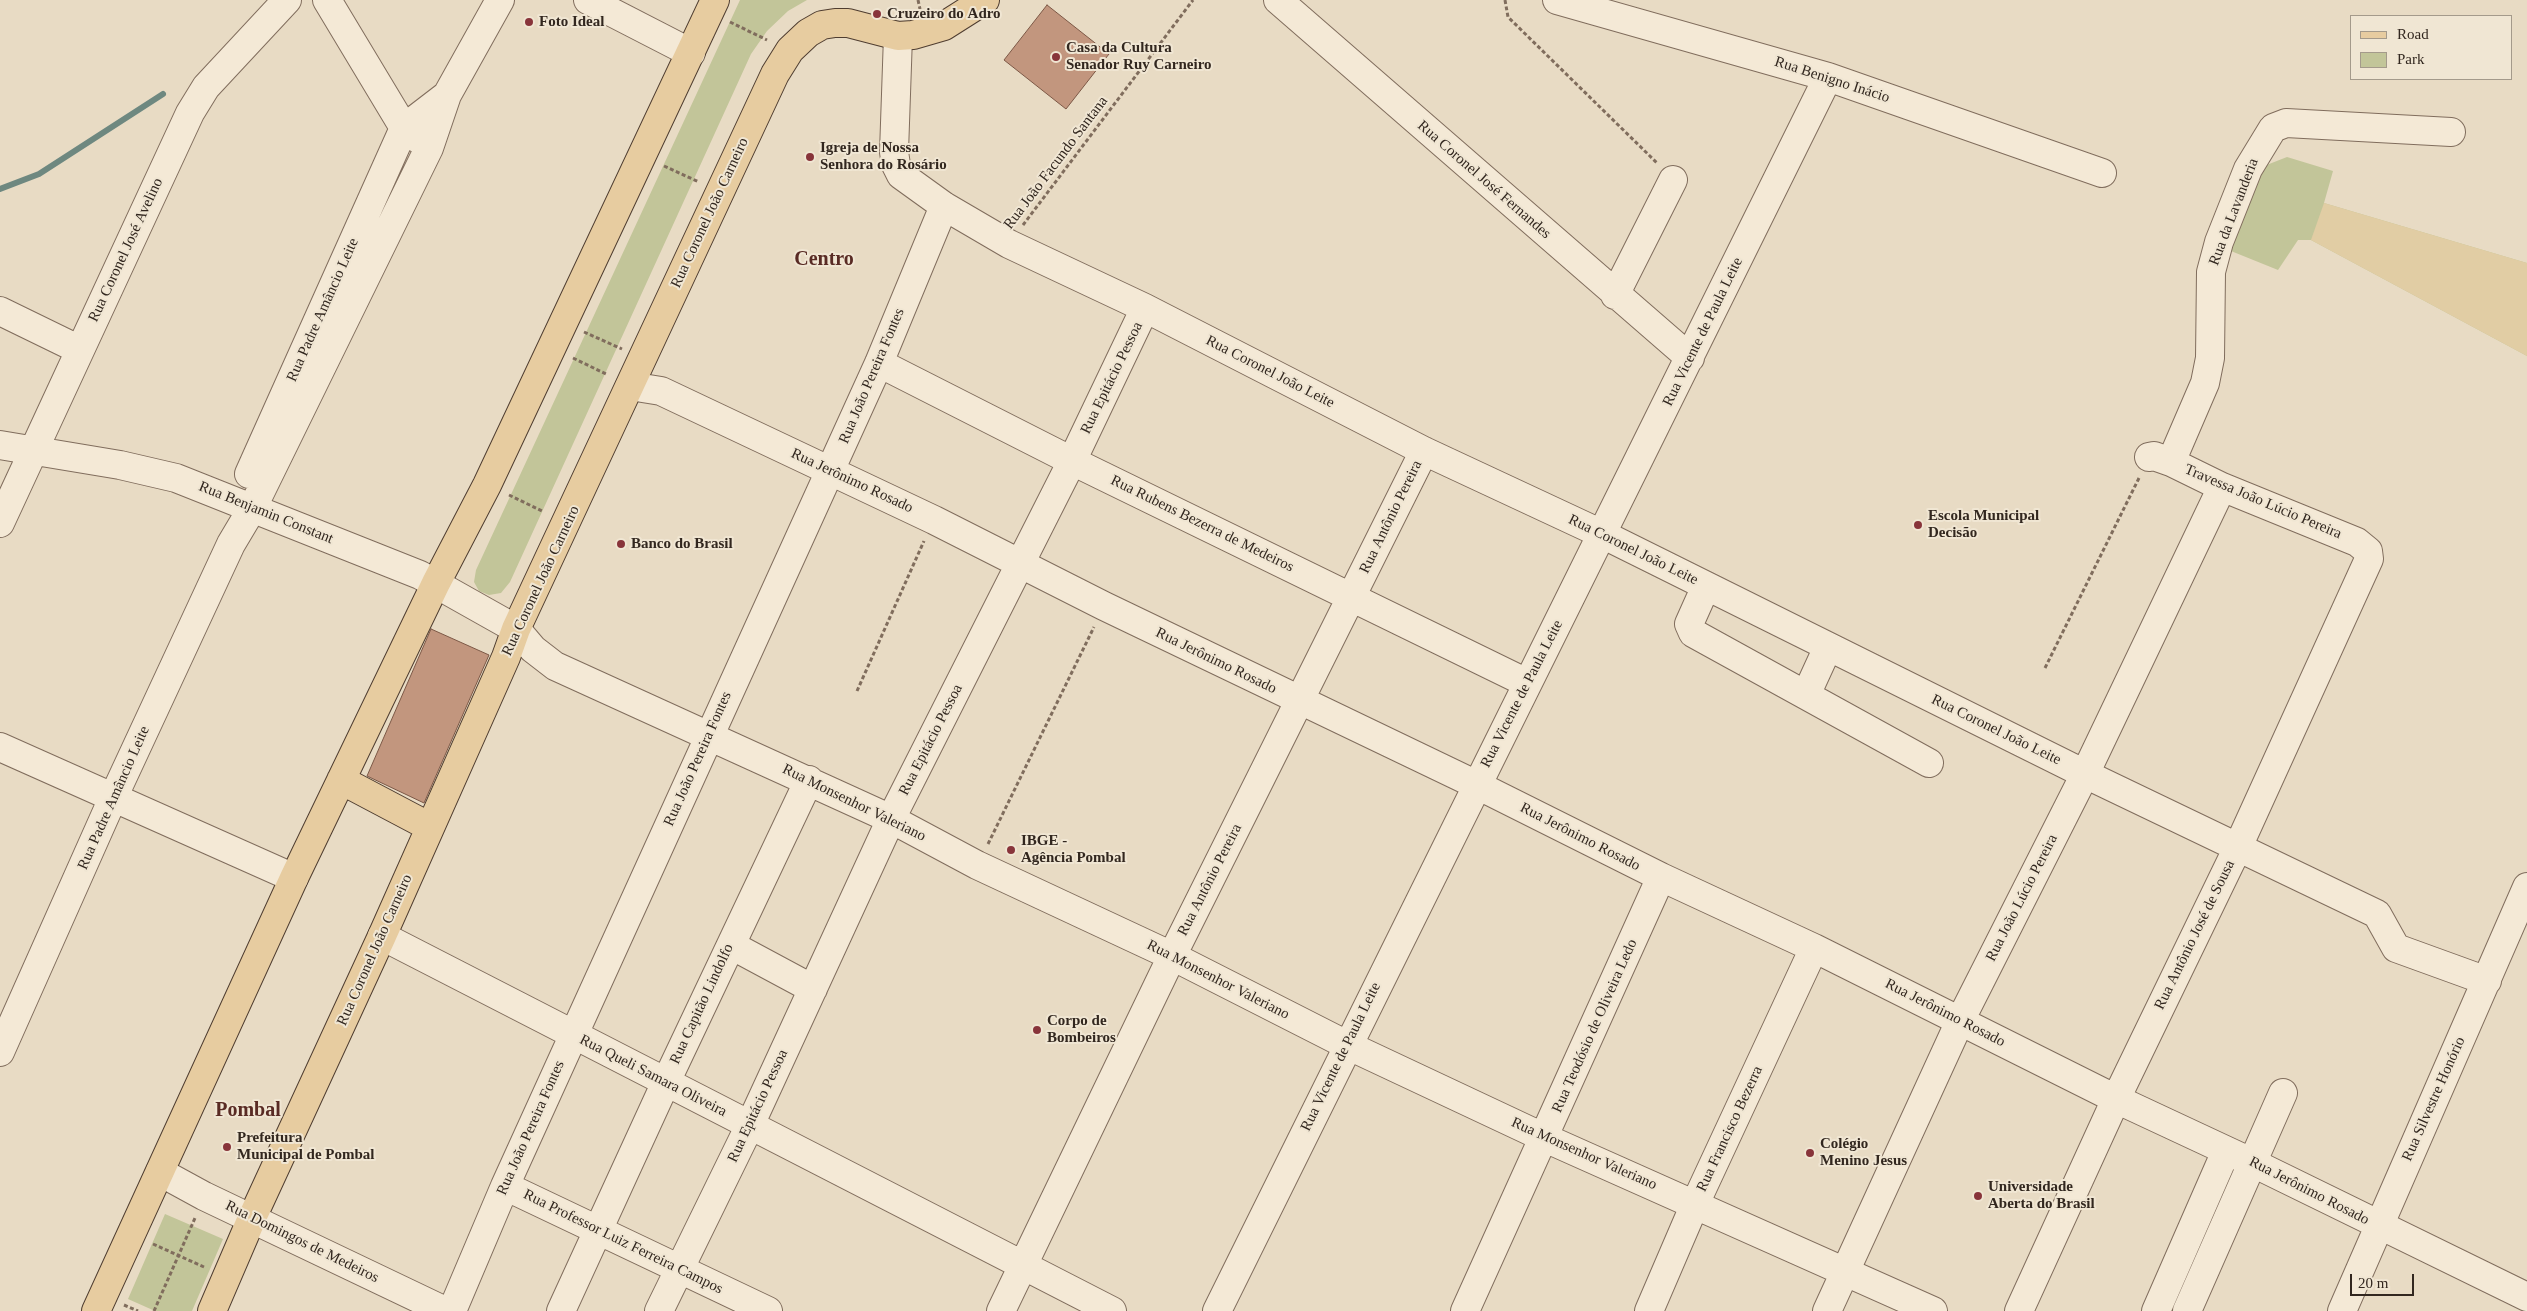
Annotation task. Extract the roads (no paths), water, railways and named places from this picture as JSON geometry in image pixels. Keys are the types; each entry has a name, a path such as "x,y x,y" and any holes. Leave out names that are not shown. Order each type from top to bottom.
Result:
{"main road":[{"name":"Rua Coronel João Carneiro","path":"212,1311 252,1218 382,936 516,629 766,92 790,50 808,33 835,22 898,36 924,33 944,26 985,0"},
{"path":"96,1311 294,878 436,583 487,485 712,6"},
{"path":"341,780 430,827"}],"street":[{"name":"Rua Coronel José Avelino","path":"0,523 32,450 190,113 206,87 287,0"},
{"path":"327,0 404,128 429,148"},
{"name":"Rua Padre Amâncio Leite","path":"245,504 429,148 447,95 500,0"},
{"path":"588,0 691,53"},
{"name":"Rua Coronel José Fernandes","path":"1278,0 1615,295 1690,358"},
{"name":"Rua Benigno Inácio","path":"1557,0 1828,77 2102,173"},
{"name":"Rua Coronel João Leite","path":"898,36 894,152 896,164 901,175 944,206 1009,244 1145,308 1424,450 1602,534 2084,774 2377,914 2396,948 2487,981"},
{"name":"Rua Vicente de Paula Leite","path":"1216,1311 1346,1045 1690,358 1828,77"},
{"name":"Rua Padre Amâncio Leite","path":"0,1052 113,798 231,544 245,504 404,128 447,95"},
{"name":"Rua da Lavanderia","path":"2160,460 2205,383 2210,358 2209,295 2211,272 2248,169 2272,128 2286,123 2451,132"},
{"path":"1615,295 1673,180"},
{"name":"Rua João Pereira Fontes","path":"452,1311 505,1186 879,363 944,206"},
{"name":"Rua Epitácio Pessoa","path":"659,1311 750,1125 892,819 1072,461 1145,308"},
{"path":"0,311 80,350"},
{"name":"Rua Rubens Bezerra de Medeiros","path":"879,363 1072,461 1527,683"},
{"name":"Rua Jerônimo Rosado","path":"630,386 661,391 934,520 1104,606 1476,785 1661,877 1814,948 2116,1099 2251,1162 2378,1226 2527,1297"},
{"name":"Rua Benjamin Constant","path":"0,445 150,470 245,504 436,583 516,629"},
{"name":"Rua Antônio Pereira","path":"1001,1311 1172,956 1424,450"},
{"name":"Travessa João Lúcio Pereira","path":"2160,460 2357,542 2368,551 2369,559"},
{"name":"Rua João Lúcio Pereira","path":"1827,1311 1960,1021 2084,774 2222,487"},
{"name":"Rua Antônio José de Sousa","path":"2018,1311 2116,1099 2238,847 2369,559"},
{"path":"1706,586 1689,624 1693,633 1929,764"},
{"name":"Rua Monsenhor Valeriano","path":"516,629 533,649 555,666 892,819 977,864 1172,956 1346,1045 1545,1138 1933,1311"},
{"path":"1806,695 1828,646"},
{"path":"0,747 294,878"},
{"name":"Rua Capitão Lindolfo","path":"561,1311 666,1082 809,780"},
{"name":"Rua Teodósio de Oliveira Ledo","path":"1465,1311 1545,1138 1661,877"},
{"name":"Rua Silvestre Honório","path":"2342,1311 2527,887"},
{"name":"Rua Queli Samara Oliveira","path":"382,936 1112,1311"},
{"path":"731,944 813,989"},
{"name":"Rua Francisco Bezerra","path":"1649,1311 1695,1204 1814,948"},
{"path":"2187,1311 2283,1092"},
{"path":"2156,1311 2226,1151"},
{"name":"Rua Domingos de Medeiros","path":"160,1172 204,1196 445,1311"},
{"name":"Rua Professor Luiz Ferreira Campos","path":"505,1186 768,1311"}],"waterway":[{"path":"0,189 39,174 163,94"}],"place":[{"name":"Cruzeiro do Adro","path":"877,14"},
{"name":"Foto Ideal","path":"529,22"},
{"name":"Casa da Cultura Senador Ruy Carneiro","path":"1056,57"},
{"name":"Igreja de Nossa Senhora do Rosário","path":"810,157"},
{"name":"Escola Municipal Decisão","path":"1918,525"},
{"name":"Banco do Brasil","path":"621,544"},
{"name":"IBGE - Agência Pombal","path":"1011,850"},
{"name":"Corpo de Bombeiros","path":"1037,1030"},
{"name":"Prefeitura Municipal de Pombal","path":"227,1147"},
{"name":"Colégio Menino Jesus","path":"1810,1153"},
{"name":"Universidade Aberta do Brasil","path":"1978,1196"}],"district":[{"name":"Centro","path":"824,260"},
{"name":"Pombal","path":"248,1111"}]}
